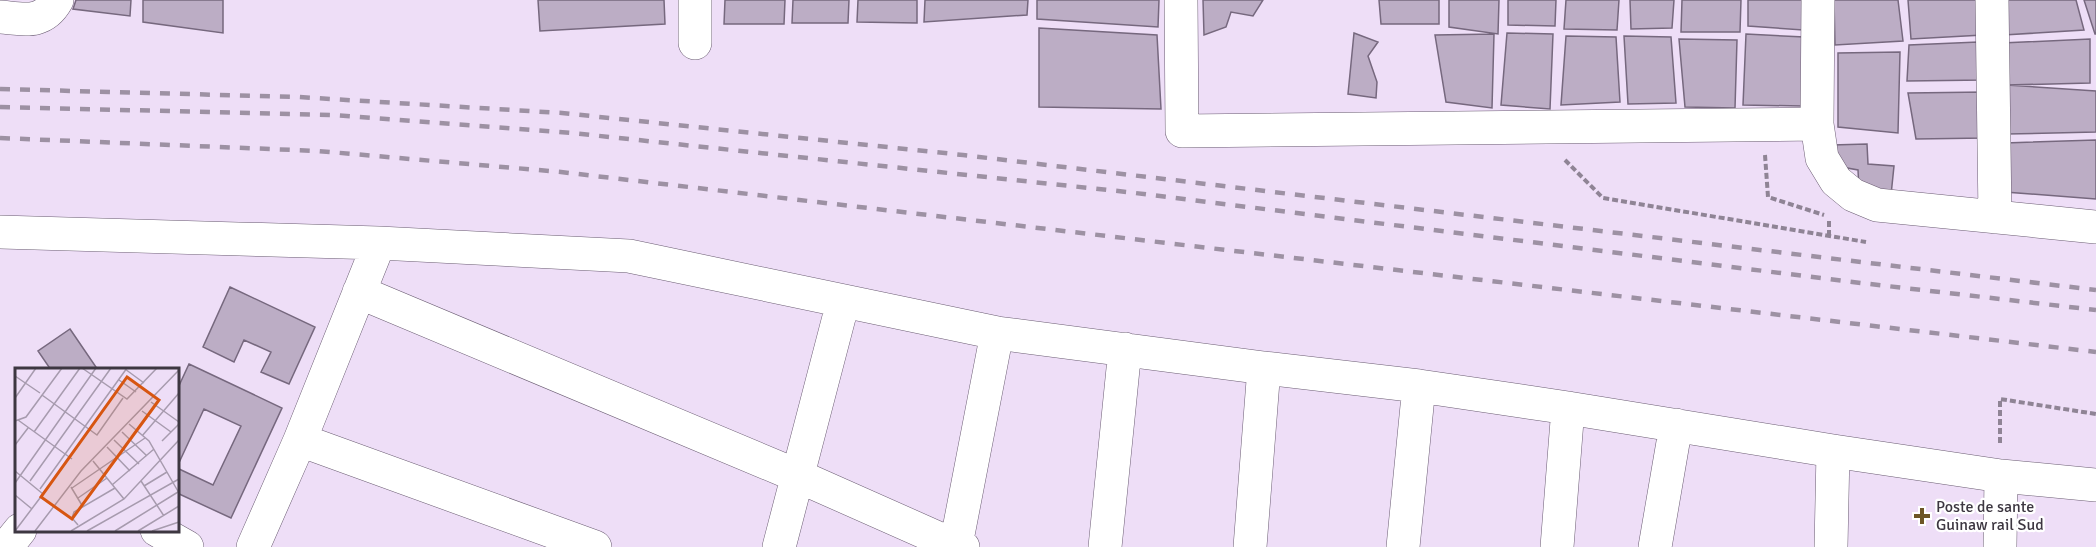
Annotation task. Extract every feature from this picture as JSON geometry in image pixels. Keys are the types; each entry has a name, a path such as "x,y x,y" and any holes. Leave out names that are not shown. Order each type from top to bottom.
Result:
{"street":[{"path":"0,17 36,19 51,11 57,0"},
{"path":"695,0 695,43"},
{"path":"1181,0 1182,131 1817,124"},
{"path":"1818,0 1817,124 1822,158 1836,181 1853,195 1877,205 2096,228"},
{"path":"1992,0 1995,217"},
{"path":"0,232 379,243 629,256 997,333 1419,386 2001,477 2096,485"},
{"path":"253,547 300,440 379,243"},
{"path":"359,292 798,476 949,544 997,333"},
{"path":"779,547 843,302"},
{"path":"1105,547 1125,349"},
{"path":"1251,547 1264,368"},
{"path":"1403,547 1419,386"},
{"path":"1557,547 1568,408"},
{"path":"1654,547 1676,425"},
{"path":"300,440 595,547"},
{"path":"1831,547 1833,452"},
{"path":"2000,547 2001,477"},
{"path":"11,547 12,540 19,532"},
{"path":"159,532 187,547"}],"path":[{"path":"1763,124 1768,197 1829,216 1829,236"},
{"path":"1532,128 1603,198 1866,242"},
{"path":"2001,477 2000,399 2096,414"}],"building":[{"path":"76,0 131,0 130,16 73,9"},
{"path":"143,0 223,0 223,33 143,22"},
{"path":"538,0 664,0 665,24 540,31"},
{"path":"725,0 785,0 784,24 724,24"},
{"path":"793,0 849,0 848,23 792,23"},
{"path":"858,0 917,0 917,23 857,22"},
{"path":"925,0 1028,0 1027,15 924,22"},
{"path":"1037,0 1159,0 1158,27 1037,19"},
{"path":"1203,0 1263,0 1253,16 1231,12 1226,27 1204,35"},
{"path":"1379,0 1439,0 1439,24 1381,24"},
{"path":"1449,0 1499,0 1498,34 1449,27"},
{"path":"1508,0 1556,0 1555,26 1508,25"},
{"path":"1566,0 1619,0 1617,30 1564,29"},
{"path":"1630,0 1674,0 1672,28 1631,29"},
{"path":"1682,0 1741,0 1740,32 1681,32"},
{"path":"1748,0 1804,0 1803,30 1748,26"},
{"path":"1834,0 1898,0 1903,41 1835,45"},
{"path":"1908,0 1981,0 1983,35 1911,39"},
{"path":"2001,0 2076,0 2084,30 2004,35"},
{"path":"2084,0 2096,0 2096,34 2095,34"},
{"path":"1039,28 1157,35 1161,109 1039,107"},
{"path":"1354,33 1378,42 1368,56 1377,82 1376,98 1348,94"},
{"path":"1507,33 1553,34 1550,109 1501,105"},
{"path":"1494,34 1492,108 1446,102 1435,35"},
{"path":"1746,34 1804,37 1802,106 1743,105"},
{"path":"1566,36 1616,37 1620,102 1561,105"},
{"path":"1624,36 1671,37 1676,103 1628,104"},
{"path":"1679,39 1737,40 1735,108 1685,107"},
{"path":"2090,39 2090,83 2006,85 2002,43"},
{"path":"1978,42 1984,80 1907,81 1909,45"},
{"path":"1900,52 1898,133 1838,127 1838,53"},
{"path":"2006,85 2096,91 2096,132 2007,134"},
{"path":"1985,92 1985,138 1916,139 1908,93"},
{"path":"2096,140 2096,199 2005,192 2005,143"},
{"path":"1867,144 1868,164 1894,166 1891,195 1859,189 1858,170 1836,166 1832,145"},
{"path":"230,287 315,327 289,384 261,372 271,352 244,340 234,362 203,347"},
{"path":"70,329 97,368 50,368 38,351"},
{"path":"189,364 282,408 231,518 178,493 178,468 213,485 241,426 204,409 178,465 178,388"}],"railway":[{"path":"0,89 298,97 562,113 963,155 2096,290"},
{"path":"0,107 332,115 572,133 1127,192 2096,310"},
{"path":"0,138 318,151 561,172 2096,352"}],"place":[{"name":"Poste de sante Guinaw rail Sud","path":"1922,516"}]}
